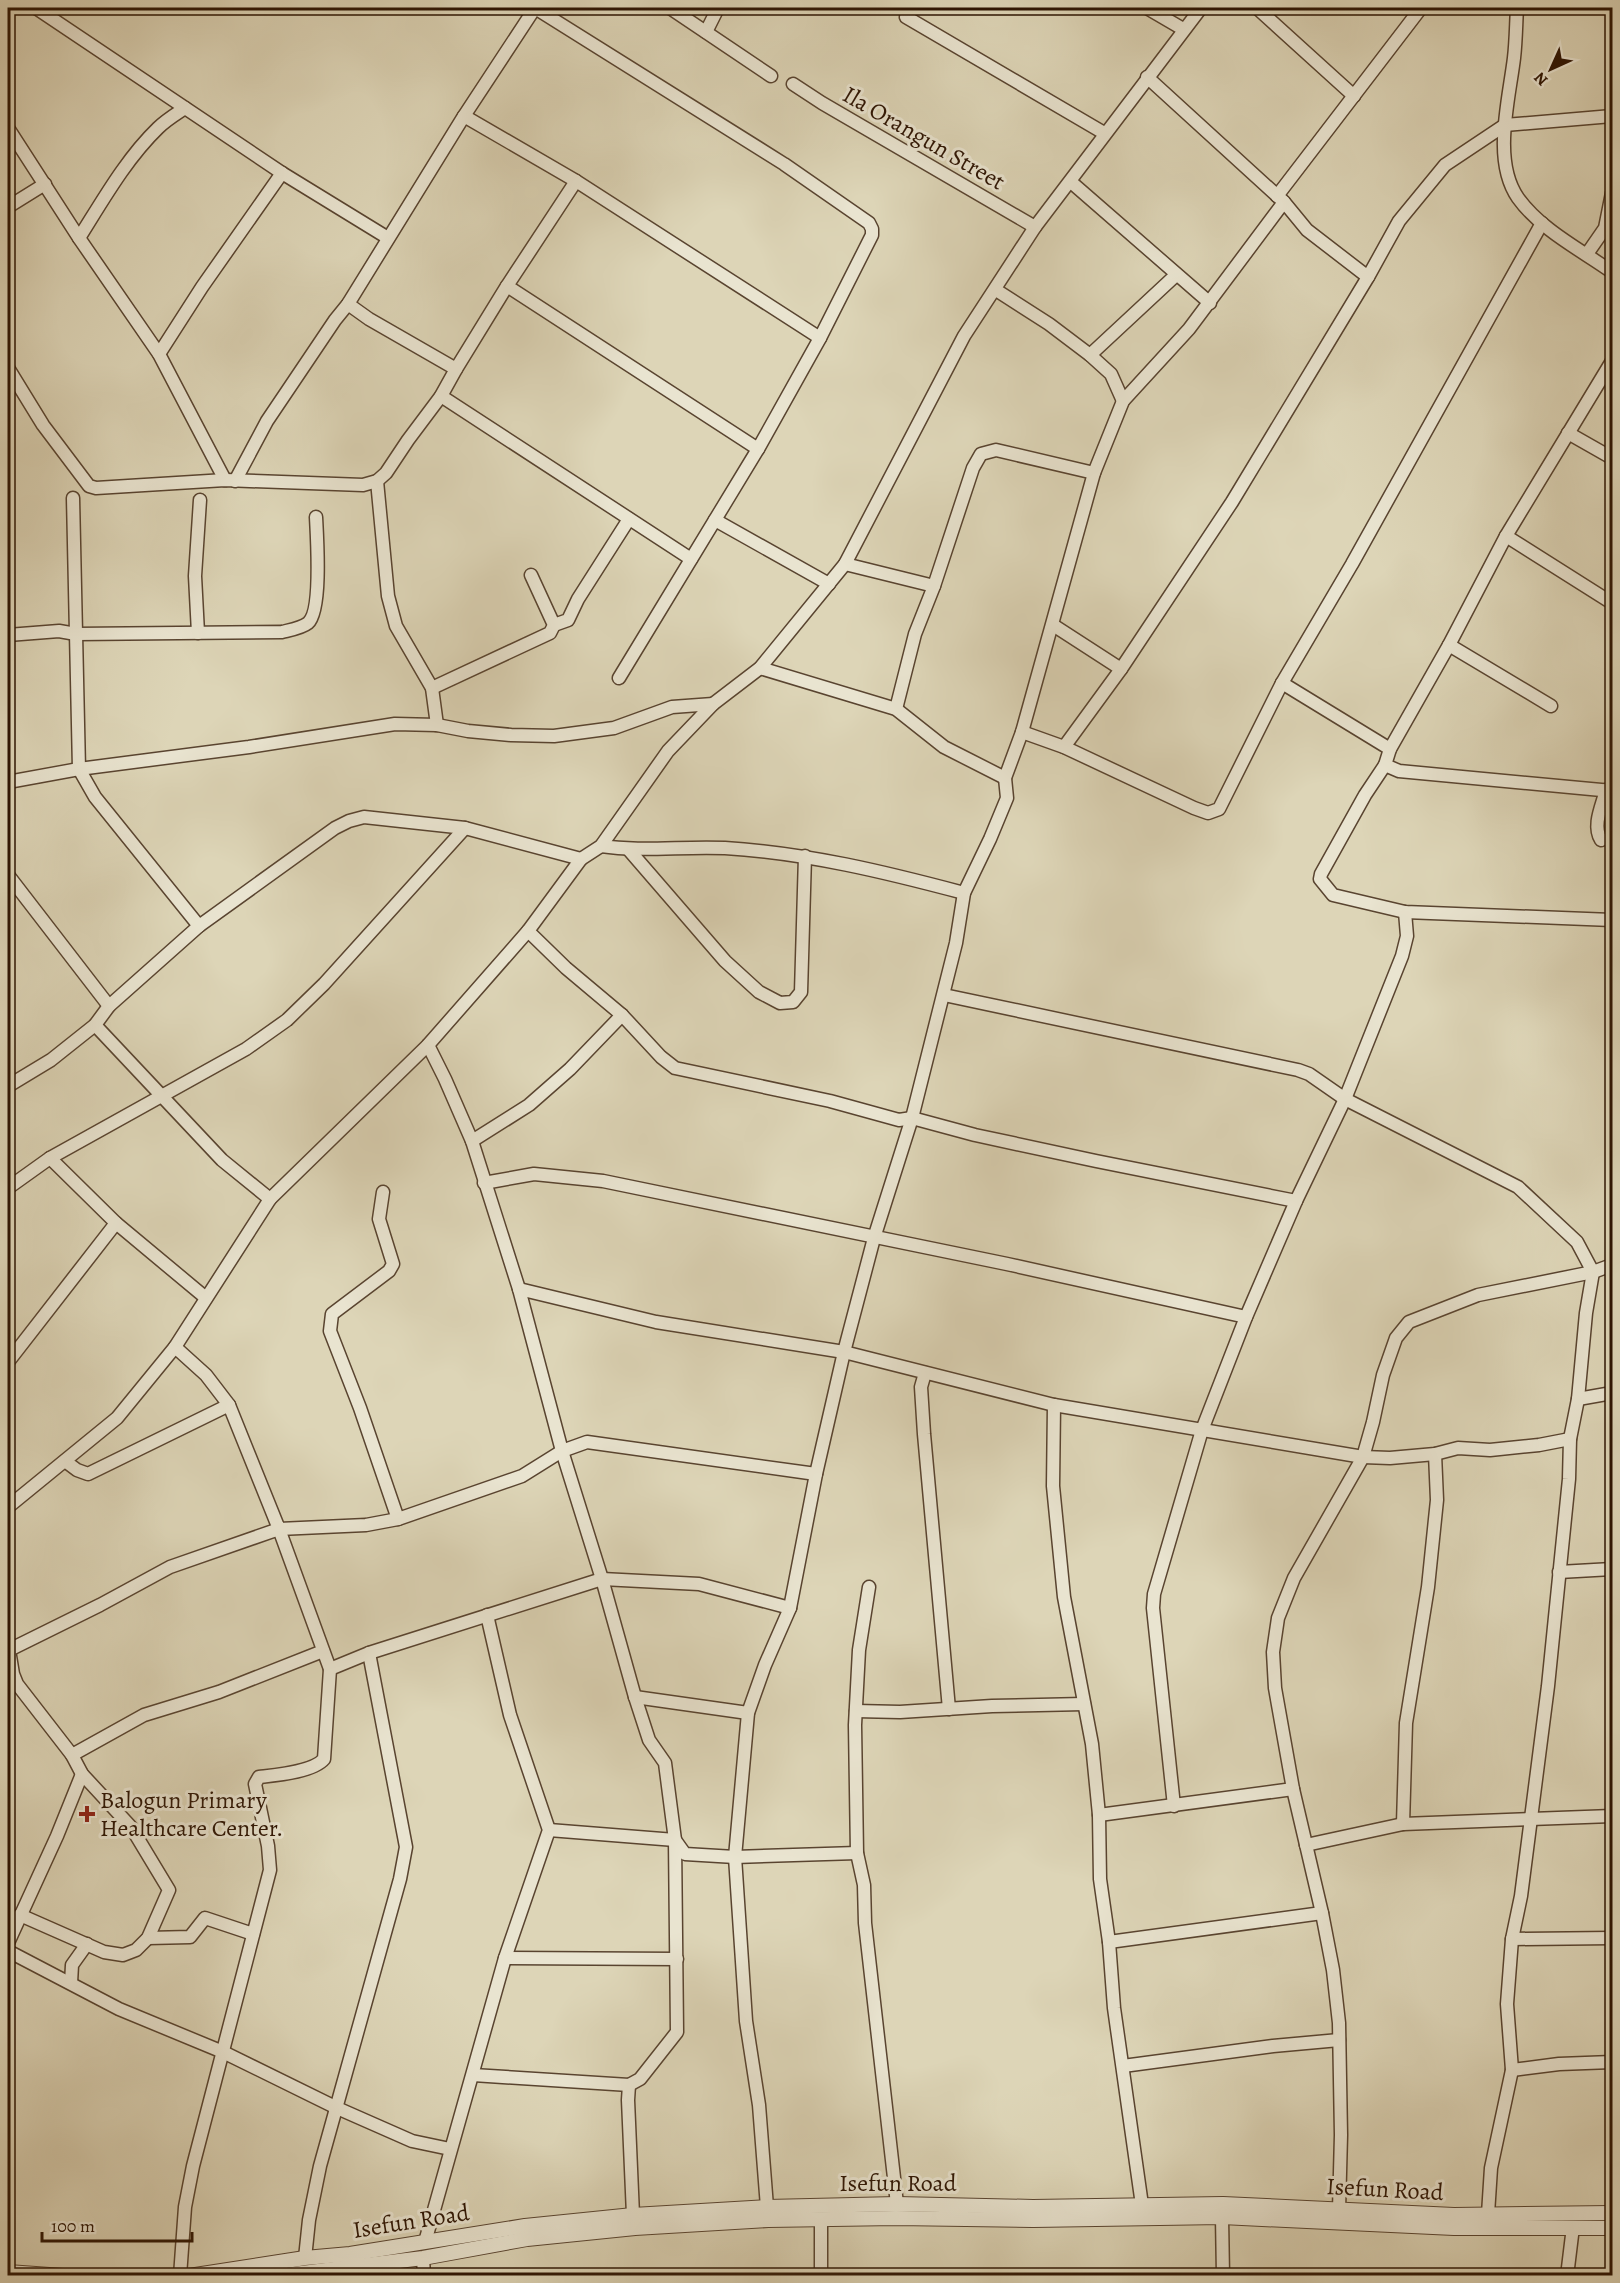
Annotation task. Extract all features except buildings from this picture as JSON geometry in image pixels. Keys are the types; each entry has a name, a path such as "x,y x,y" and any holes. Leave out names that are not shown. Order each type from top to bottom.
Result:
{"street":[{"path":"36,8 282,173 387,238"},
{"path":"230,480 329,328 348,304 464,116 535,8 784,164 869,223 872,235 820,338 758,449 619,678"},
{"path":"669,8 771,76"},
{"path":"706,32 718,8"},
{"path":"1147,8 1183,29"},
{"path":"8,1507 117,1418 175,1347 270,1199 428,1045 528,931 581,859 601,846 668,751 713,704 760,668 845,564 964,336 1035,227 1201,8"},
{"path":"1257,8 1354,96"},
{"path":"767,2207 759,2105 747,2020 735,1857 748,1713 765,1665 790,1608 816,1473 844,1352 874,1238 912,1118 957,943 964,893 1007,798 1005,778 1022,732 1094,473 1123,401 1190,329 1210,303 1280,199 1421,8"},
{"path":"1517,8 1514,55 1505,125 1505,167 1518,197 1542,223 1612,272"},
{"path":"906,17 1104,134"},
{"path":"1147,78 1280,199 1307,230 1368,277"},
{"name":"Ila Orangun Street","path":"794,84 822,103 1035,227"},
{"path":"79,238 110,188 136,154 159,126 185,108"},
{"path":"464,116 576,181 820,338"},
{"path":"1064,747 1121,669 1232,502 1368,277 1399,221 1445,165 1505,125 1612,116"},
{"path":"8,128 79,238 159,354 230,480"},
{"path":"159,354 282,173"},
{"path":"8,368 43,425 89,486 96,488 230,480 363,485 377,481 386,473 441,396 507,286 576,181"},
{"path":"1071,182 1210,303"},
{"path":"8,207 45,184"},
{"path":"1587,254 1605,228 1612,193"},
{"path":"1022,732 1064,747 1194,808 1208,813 1219,809 1282,683 1352,564 1542,223"},
{"path":"1090,355 1176,275"},
{"path":"507,286 758,449"},
{"path":"996,290 1049,324 1112,374 1123,401"},
{"path":"348,304 369,319 456,369"},
{"path":"1612,361 1506,536 1449,645 1390,749 1385,765 1365,795 1320,879 1334,894 1405,912 1612,920"},
{"path":"441,396 692,559"},
{"path":"1568,433 1612,458"},
{"path":"897,709 915,634 934,586 973,468 981,454 996,450 1094,473"},
{"path":"377,481 388,596 396,626 432,688 437,725"},
{"path":"73,498 79,769 95,797 199,926"},
{"path":"198,633 195,576 200,500"},
{"path":"8,635 59,631 76,634 282,632 307,624 313,618 315,606 316,517"},
{"path":"432,688 548,635 554,626 568,620 578,599 628,519"},
{"path":"715,520 829,584"},
{"path":"1506,536 1612,603"},
{"path":"845,564 934,586"},
{"path":"531,575 554,626"},
{"path":"1053,625 1121,669"},
{"path":"1449,645 1551,706"},
{"path":"760,668 897,709 944,747 1005,778"},
{"path":"1282,683 1390,749"},
{"path":"8,782 79,769 249,747 395,724 437,725 500,734 554,736 614,728 672,708 713,704"},
{"path":"1385,765 1399,771 1609,790 1597,825 1597,833 1601,840"},
{"path":"9,1082 51,1060 94,1025 109,1006 199,926 348,821 364,818 465,828 581,859"},
{"path":"8,1188 50,1158 246,1050 287,1020 324,984 465,828"},
{"path":"601,846 629,850 723,848 805,856 879,871 964,893"},
{"path":"629,850 725,962 759,992 780,1003 793,1002 801,992 805,856"},
{"path":"8,875 109,1006"},
{"path":"1174,1806 1161,1698 1153,1601 1202,1430 1246,1317 1296,1201 1345,1100 1402,956 1407,936 1405,912"},
{"path":"528,931 566,968 622,1015 661,1057 675,1068 830,1101 899,1120 912,1118 1008,1142 1296,1201"},
{"path":"944,995 1298,1070 1345,1100 1518,1187 1577,1242 1593,1272 1586,1312 1578,1399 1570,1439 1569,1479 1548,1686 1521,1896 1512,1939 1507,2004 1512,2070 1491,2168 1488,2214"},
{"path":"472,1141 529,1105 570,1069 622,1015"},
{"path":"94,1025 222,1160 270,1199"},
{"path":"428,1045 472,1141 519,1289 562,1451 602,1579 635,1697 650,1740 665,1763 675,1840 677,2032 640,2079 629,2085 473,2075"},
{"path":"50,1158 116,1223 206,1298"},
{"path":"484,1183 534,1174 603,1181 1246,1317"},
{"path":"383,1192 379,1219 393,1264 388,1271 332,1314 330,1331 360,1408 398,1519"},
{"path":"8,1362 116,1223"},
{"path":"1339,2210 1341,2190 1339,2040 1334,1970 1293,1790 1275,1688 1273,1652 1278,1618 1294,1578 1363,1457 1386,1366 1396,1338 1408,1322 1478,1295 1593,1272 1612,1265"},
{"path":"519,1289 656,1322 844,1352 1054,1405 1363,1457 1390,1458 1435,1454 1458,1448 1490,1450 1570,1439"},
{"path":"175,1347 206,1375 229,1405 279,1529 330,1669 324,1759 315,1766 259,1777 255,1784 268,1846 270,1870 193,2166 185,2207 180,2276"},
{"path":"925,1373 921,1387 924,1434 949,1709"},
{"path":"1578,1399 1612,1393"},
{"path":"65,1461 77,1470 88,1473 229,1405"},
{"path":"1054,1405 1054,1497 1064,1597 1092,1744 1099,1815 1101,1879 1114,2008 1129,2128 1142,2205"},
{"path":"20,1915 104,1952 123,1955 136,1950 148,1938 169,1890 131,1827 82,1774 72,1755 12,1685 13,1674 8,1646 100,1605 170,1567 279,1529 366,1525 398,1519 522,1476 562,1451 587,1442 816,1473"},
{"path":"1403,1824 1406,1723 1427,1598 1437,1500 1435,1454"},
{"path":"1559,1572 1612,1569"},
{"path":"330,1669 369,1653 602,1579 699,1584 790,1608"},
{"path":"869,1587 860,1650 856,1710 856,1852 864,1885 865,1923 897,2204"},
{"path":"425,2242 505,1958 549,1830 510,1715 487,1615"},
{"path":"72,1755 144,1715 219,1692 323,1651"},
{"path":"305,2258 313,2196 400,1879 406,1847 369,1653"},
{"path":"635,1697 748,1713"},
{"path":"856,1710 900,1712 1084,1704"},
{"path":"8,1943 57,1836 82,1774"},
{"path":"1099,1815 1293,1790"},
{"path":"1306,1845 1403,1824 1612,1816"},
{"path":"549,1830 675,1840 685,1854 735,1857 856,1852"},
{"path":"1109,1942 1322,1913"},
{"path":"148,1938 190,1937 205,1918 253,1934"},
{"path":"1512,1939 1612,1938"},
{"path":"71,1983 72,1965 87,1944"},
{"path":"8,1951 119,2008 223,2052 337,2108 412,2140 450,2150"},
{"path":"505,1958 677,1959"},
{"path":"1123,2066 1273,2046 1339,2040"},
{"path":"1512,2070 1558,2064 1612,2062"},
{"path":"629,2085 633,2215"},
{"name":"Isefun Road","path":"189,2276 305,2258 350,2254 525,2226 633,2215 767,2207 897,2204 1033,2207 1223,2204 1488,2214 1612,2213"},
{"path":"1222,2217 1223,2276"},
{"name":"Isefun Road","path":"278,2276 423,2258 527,2239 635,2228 768,2220 1222,2217 1454,2228 1612,2228"},
{"path":"821,2221 821,2276"},
{"path":"1567,2276 1573,2227"},
{"path":"423,2258 424,2276"},
{"path":"8,2272 63,2276"}],"place":[{"name":"Balogun Primary Healthcare Center.","path":"87,1814"}]}
